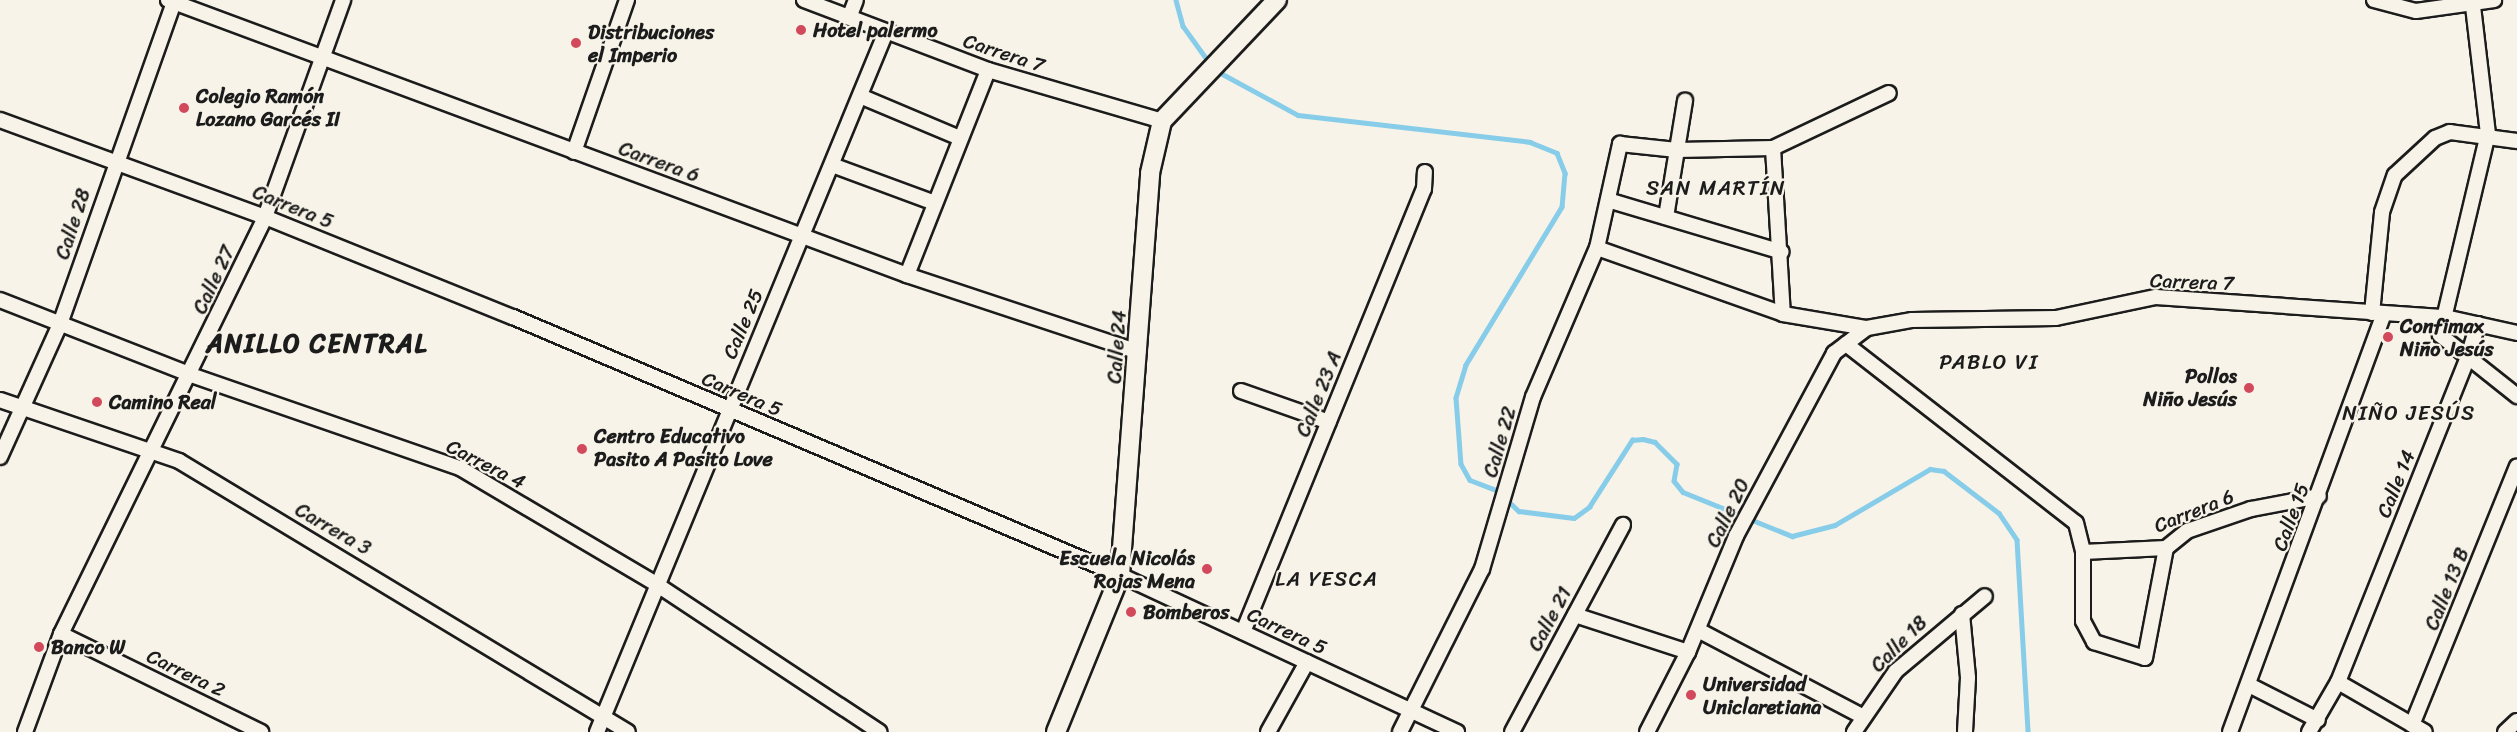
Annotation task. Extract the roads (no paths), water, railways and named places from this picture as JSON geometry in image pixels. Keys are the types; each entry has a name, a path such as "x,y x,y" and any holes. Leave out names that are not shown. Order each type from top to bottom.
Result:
{"street":[{"name":"Calle 27","path":"25,732 61,634 155,451 266,217 343,0"},
{"path":"574,152 627,0"},
{"name":"Carrera 7","path":"804,0 988,70 1162,121"},
{"path":"849,18 856,0"},
{"path":"1162,121 1203,81 1277,0"},
{"path":"2374,0 2416,11 2473,7 2494,0"},
{"name":"Carrera 6","path":"173,1 907,275 1139,352"},
{"name":"Calle 28","path":"0,457 20,407 60,324 115,159 173,1"},
{"path":"2473,7 2488,134 2441,338 2517,396"},
{"name":"Calle 25","path":"597,732 728,409 803,236 886,33"},
{"path":"907,275 988,70"},
{"path":"1677,150 1773,148 1889,93"},
{"path":"860,96 960,138"},
{"path":"1666,217 1684,101"},
{"name":"Carrera 5","path":"0,120 115,159 266,217 728,409 1120,575 1457,732"},
{"name":"Calle 24","path":"1056,732 1120,575 1139,352 1150,174 1162,121"},
{"name":"Calle 15","path":"2230,732 2251,686 2319,496 2378,314 2387,189 2414,155 2450,132 2488,134 2517,141"},
{"name":"Calle 22","path":"1400,732 1482,569 1501,518 1513,459 1533,397 1597,248 1611,201 1616,154 1626,142 1677,150"},
{"path":"1773,148 1782,252 1783,314"},
{"path":"832,165 935,203"},
{"name":"Calle 23 A","path":"1243,632 1424,189 1425,172"},
{"path":"1611,201 1782,252"},
{"path":"1597,248 1783,314 1867,328"},
{"name":"Carrera 7","path":"1867,328 1912,320 2046,319 2156,297 2445,317 2517,333"},
{"name":"Carrera 4","path":"0,300 191,375 460,468 656,584 880,732"},
{"name":"Calle 14","path":"2309,732 2338,682 2468,357 2478,324"},
{"name":"Calle 20","path":"1647,732 1698,630 1736,536 1834,353 1867,328"},
{"path":"1846,344 2068,516 2083,552 2086,635 2140,660 2150,648 2166,548"},
{"path":"1241,391 1329,422"},
{"name":"Carrera 3","path":"0,400 155,451 412,598 628,732"},
{"name":"Calle 13 B","path":"2412,725 2517,467"},
{"name":"Carrera 6","path":"2083,552 2166,548 2187,531 2251,509 2319,496"},
{"name":"Calle 21","path":"1512,732 1623,525"},
{"name":"Calle 18","path":"1854,732 1862,716 1896,671 1984,596"},
{"path":"1962,614 1968,678 1965,732"},
{"path":"1575,615 1688,652"},
{"path":"1698,630 1862,716"},
{"name":"Carrera 2","path":"61,634 261,732"},
{"path":"1268,732 1307,662"},
{"path":"2338,682 2425,732"},
{"path":"2251,686 2318,720"},
{"path":"226,732 231,717"},
{"path":"2505,732 2517,721"}],"waterway":[{"path":"1176,0 1183,26 1211,65"},
{"path":"1217,71 1298,115 1530,142 1557,153 1565,173 1562,207 1466,365 1456,398 1461,464 1470,480 1498,491 1519,511 1574,518 1589,507 1632,440 1643,439 1655,442 1677,464 1674,481 1683,492 1792,536 1835,525 1930,469 1944,471 1999,513 2017,540 2028,732"}],"place":[{"name":"Hotel palermo","path":"801,30"},
{"name":"Distribuciones el Imperio","path":"576,43"},
{"name":"Colegio Ramón Lozano Garcés II","path":"184,108"},
{"name":"Confimax Niño Jesús","path":"2388,337"},
{"name":"Pollos Niño Jesús","path":"2249,388"},
{"name":"Camino Real","path":"97,402"},
{"name":"Centro Educativo Pasito A Pasito Love","path":"582,449"},
{"name":"Escuela Nicolás Rojas Mena","path":"1207,569"},
{"name":"Bomberos","path":"1131,612"},
{"name":"Banco W","path":"39,647"},
{"name":"Universidad Uniclaretiana","path":"1691,695"}],"district":[{"name":"SAN MARTÍN","path":"1716,188"},
{"name":"ANILLO CENTRAL","path":"317,344"},
{"name":"PABLO VI","path":"1989,362"},
{"name":"NIÑO JESÚS","path":"2409,413"},
{"name":"LA YESCA","path":"1327,579"}]}
